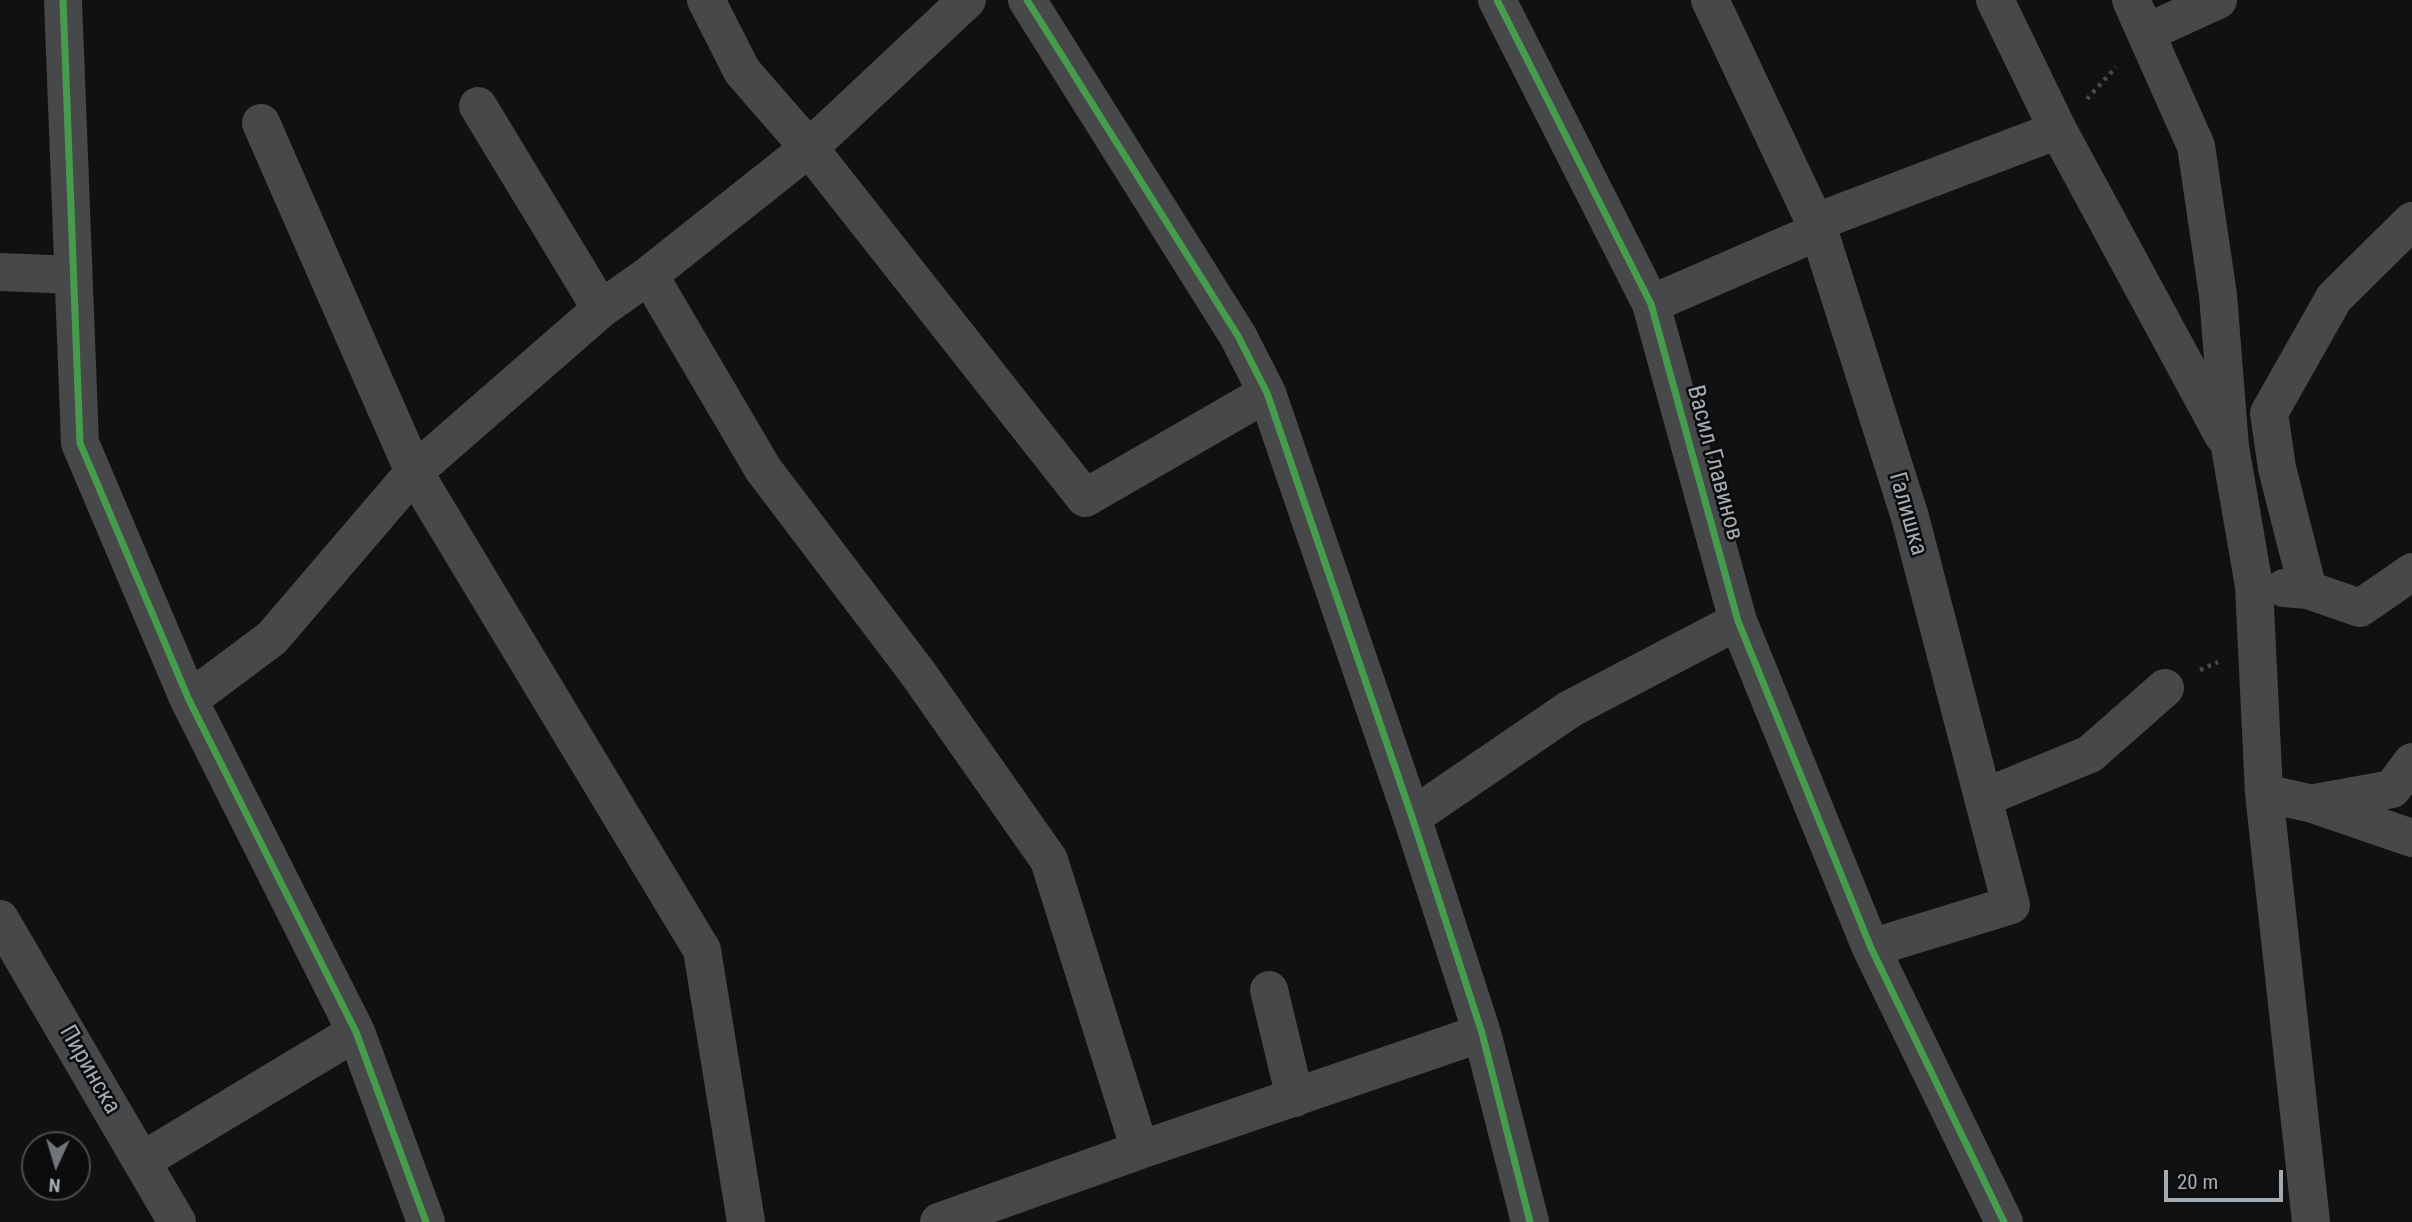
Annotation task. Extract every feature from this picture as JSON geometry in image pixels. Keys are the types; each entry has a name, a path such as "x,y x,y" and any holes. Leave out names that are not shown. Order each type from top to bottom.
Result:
{"street":[{"path":"63,0 80,443 189,700 356,1032 426,1222"},
{"path":"706,0 742,71 809,148 1085,498 1267,393"},
{"path":"189,700 272,638 414,472 601,309 649,275 809,148 967,0"},
{"path":"1027,0 1238,336 1267,393 1412,817 1482,1033 1530,1222"},
{"name":"Васил Главинов","path":"1497,0 1651,304 1738,621 1871,948 2004,1222"},
{"name":"Галишка","path":"1710,0 1819,231 1910,517 2011,905 1871,948"},
{"path":"1995,0 2059,130 2230,447"},
{"path":"2218,0 2143,11 2196,146 2218,295 2230,447 2253,586 2264,793 2311,1222"},
{"path":"478,106 601,309"},
{"path":"261,123 414,472 702,950 746,1222"},
{"path":"1651,304 1819,231 1827,218 2059,130"},
{"path":"2308,590 2277,468 2269,413 2334,298 2412,221"},
{"path":"0,272 74,275"},
{"path":"649,275 763,469 917,671 1049,860 1140,1150"},
{"path":"2253,586 2308,590 2360,608 2412,572"},
{"path":"1412,817 1570,709 1738,621"},
{"path":"1983,798 2090,754 2165,688"},
{"path":"2313,804 2392,789 2412,762"},
{"path":"2264,793 2313,804 2412,838"},
{"name":"Пиринска","path":"0,919 177,1222"},
{"path":"1269,990 1295,1098"},
{"path":"142,1161 356,1032"},
{"path":"939,1222 1482,1033"}],"path":[{"path":"2059,130 2143,11"},
{"path":"2165,688 2257,642"}],"cycle path":[{"path":"63,0 80,443 189,700 356,1032 426,1222"},
{"path":"1027,0 1238,336 1267,393 1412,817 1482,1033 1530,1222"},
{"path":"1497,0 1651,304 1738,621 1871,948 2004,1222"}]}
